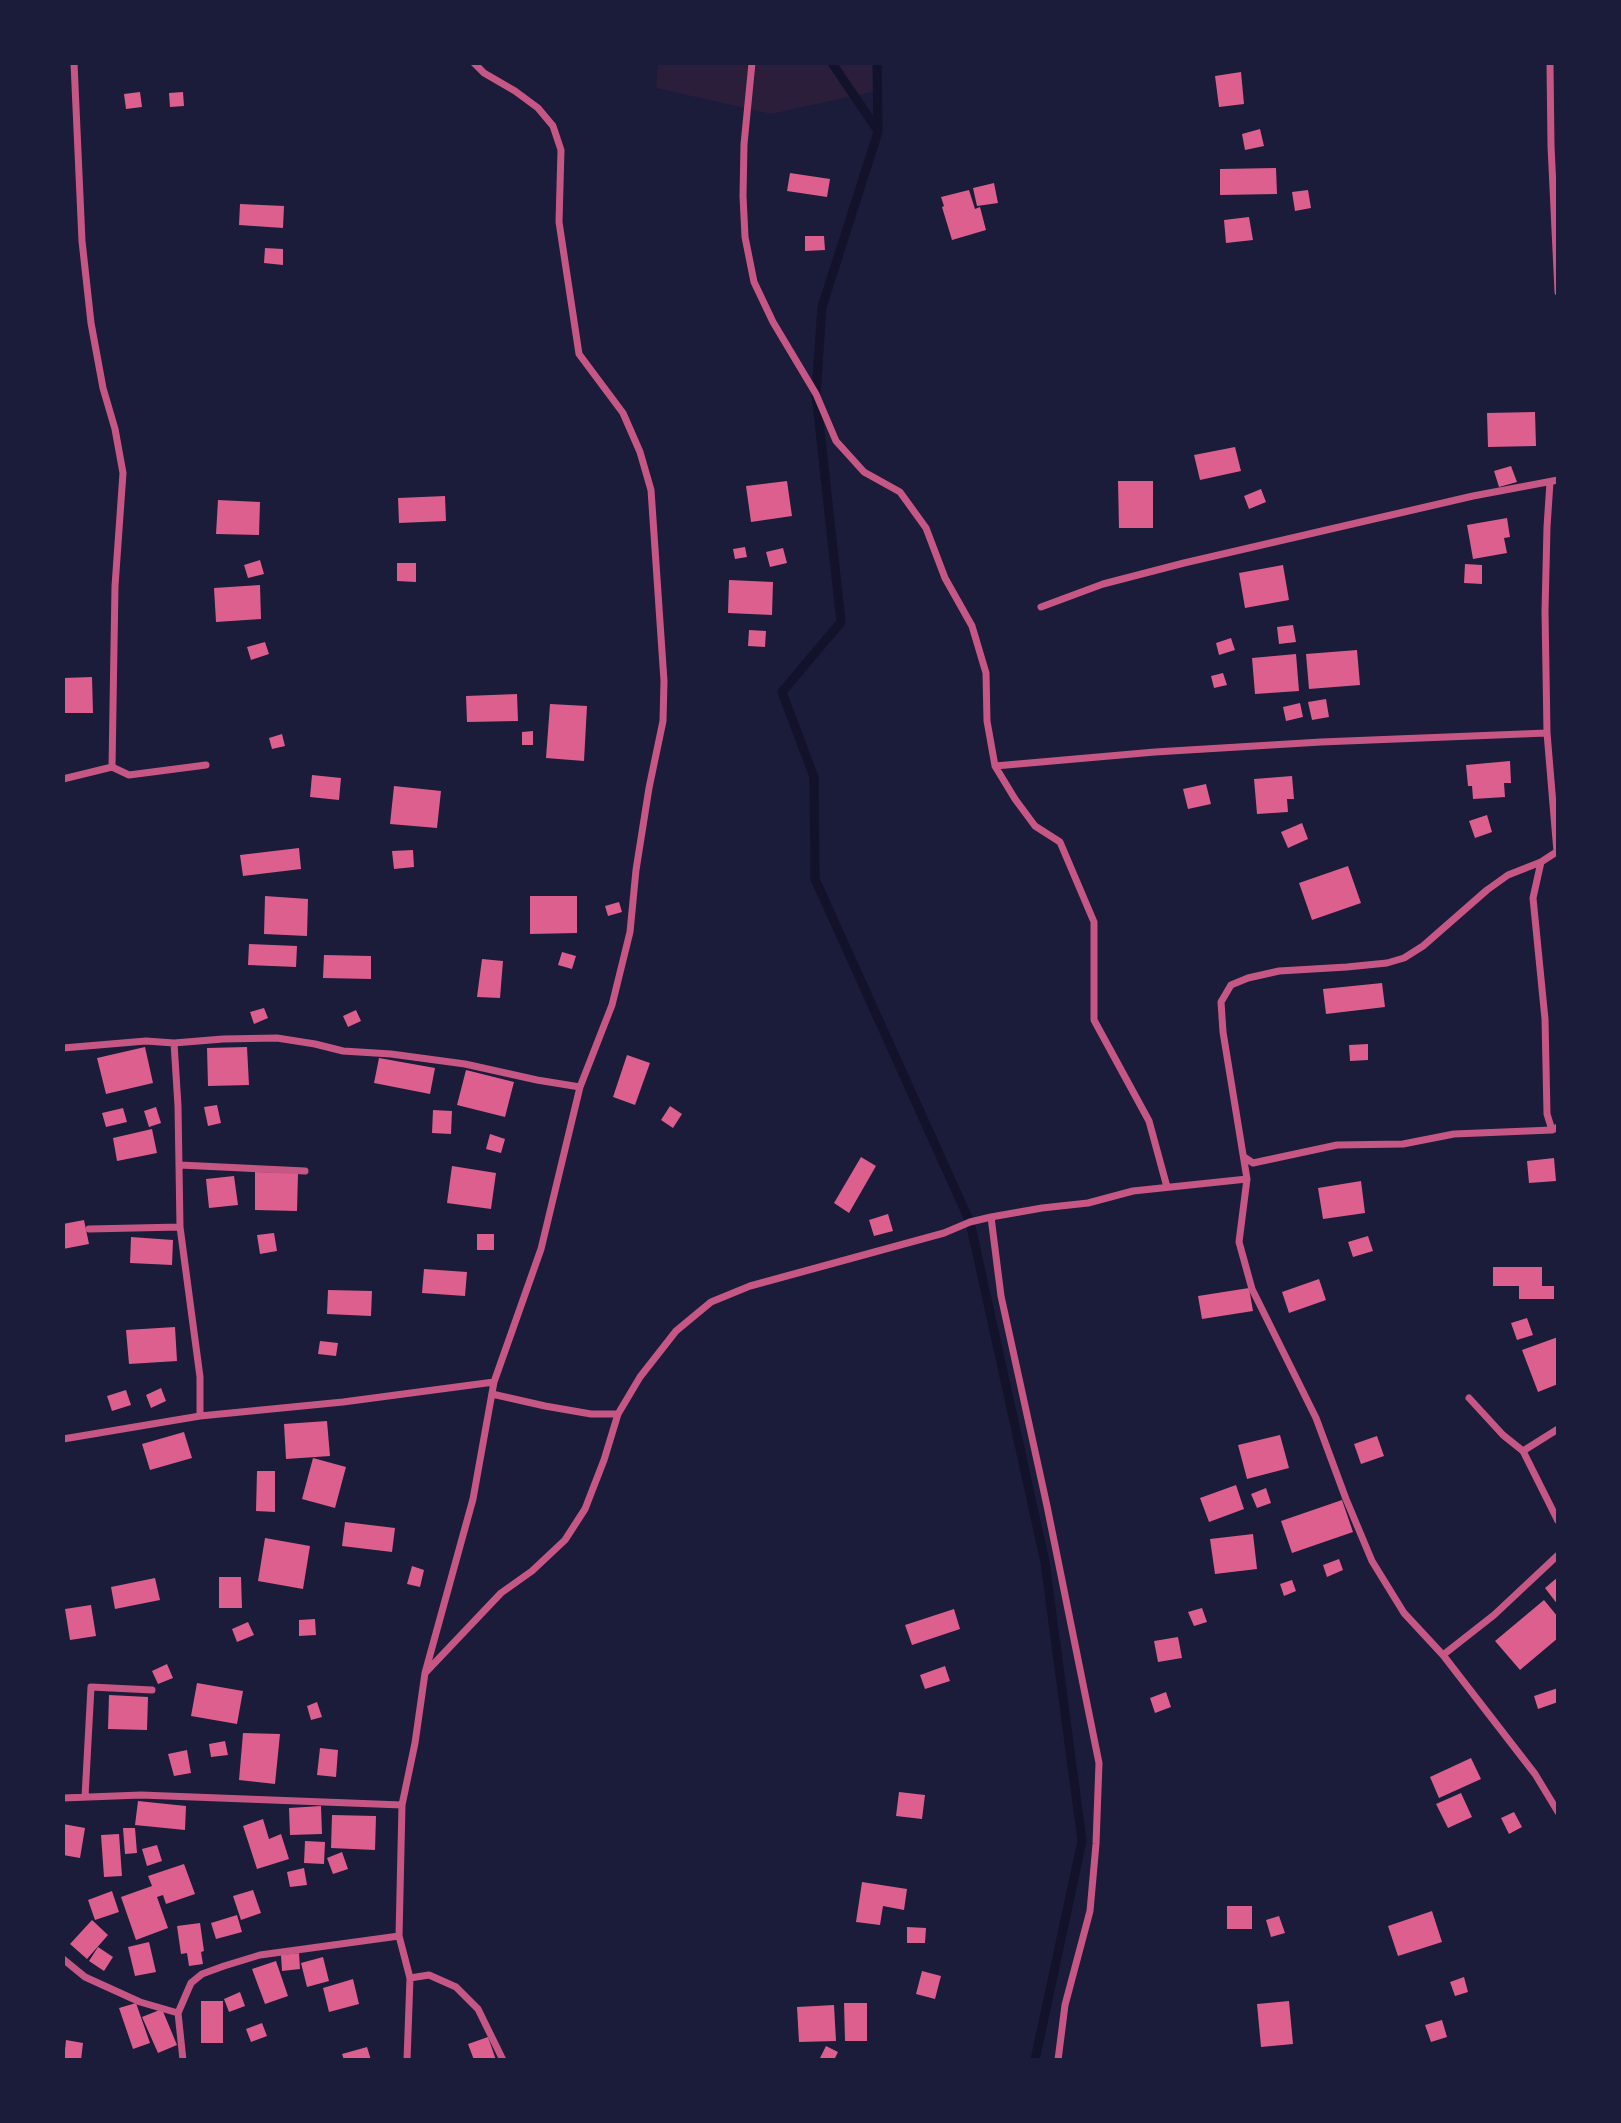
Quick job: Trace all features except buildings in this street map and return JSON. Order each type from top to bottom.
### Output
[{"type":"street","points":[[74,63],[81,228],[91,323],[103,388],[116,429],[123,473],[115,575],[112,767]]},
{"type":"street","points":[[407,2060],[410,1978],[400,1936],[402,1805],[415,1743],[425,1673],[473,1499],[494,1381],[541,1249],[580,1087],[612,1004],[630,932],[638,856],[663,721],[664,681],[651,490],[640,452],[623,413],[579,354],[559,222],[561,150],[553,126],[538,108],[515,90],[484,73],[474,63]]},
{"type":"street","points":[[752,63],[744,144],[743,196],[745,237],[754,282],[773,322],[816,394],[836,441],[864,472],[900,492],[926,528],[945,578],[972,626],[986,673],[987,721],[995,766],[1035,826],[1060,842],[1094,922],[1094,1020],[1149,1121],[1167,1187]]},
{"type":"street","points":[[1550,63],[1558,292]]},
{"type":"street","points":[[1041,607],[1104,584],[1184,563],[1473,496],[1554,481],[1547,527],[1545,611],[1547,733],[1557,851],[1541,862],[1508,875],[1423,946],[1404,958],[1387,963],[1279,971],[1248,978],[1231,985],[1221,1002],[1223,1032],[1247,1179],[1239,1242],[1251,1290],[1317,1418],[1372,1561],[1404,1613],[1443,1655],[1535,1774],[1558,1812]]},
{"type":"street","points":[[995,766],[1155,752],[1547,733]]},
{"type":"street","points":[[63,779],[112,767],[129,775],[206,765]]},
{"type":"street","points":[[1244,1157],[1253,1163],[1338,1145],[1402,1144],[1454,1135],[1555,1128],[1548,1114],[1545,1019],[1533,898],[1541,862]]},
{"type":"street","points":[[63,1048],[146,1041],[174,1043],[277,1038],[343,1051],[391,1054],[465,1064],[580,1087]]},
{"type":"street","points":[[174,1043],[180,1227],[200,1377],[200,1416]]},
{"type":"street","points":[[180,1165],[305,1171]]},
{"type":"street","points":[[425,1673],[501,1592],[532,1571],[565,1540],[585,1509],[618,1414],[640,1377],[676,1331],[711,1302],[750,1286],[944,1233],[991,1217],[1088,1203],[1133,1191],[1247,1179]]},
{"type":"street","points":[[991,1217],[1001,1296],[1099,1763],[1090,1911],[1065,2005],[1058,2060]]},
{"type":"street","points":[[89,1229],[180,1227]]},
{"type":"street","points":[[63,1439],[200,1416],[343,1402],[494,1381]]},
{"type":"street","points":[[492,1394],[579,1412],[618,1414]]},
{"type":"street","points":[[1469,1398],[1503,1435],[1523,1451],[1558,1521]]},
{"type":"street","points":[[1523,1451],[1558,1429]]},
{"type":"street","points":[[1443,1655],[1494,1615],[1558,1555]]},
{"type":"street","points":[[85,1797],[91,1687],[152,1690]]},
{"type":"street","points":[[63,1798],[141,1795],[402,1805]]},
{"type":"street","points":[[183,2060],[178,2013],[191,1983],[202,1975],[260,1955],[400,1936]]},
{"type":"street","points":[[63,1959],[85,1977],[140,2002],[178,2013]]},
{"type":"street","points":[[410,1978],[429,1975],[456,1987],[478,2009],[503,2060]]},
{"type":"shaded area","points":[[658,63],[876,63],[876,91],[771,114],[656,88]]},
{"type":"waterway","points":[[832,63],[878,131]]},
{"type":"waterway","points":[[877,63],[878,132],[822,307],[816,394],[841,622],[782,692],[814,777],[815,879],[970,1222],[1045,1562],[1082,1841],[1035,2060]]}]
